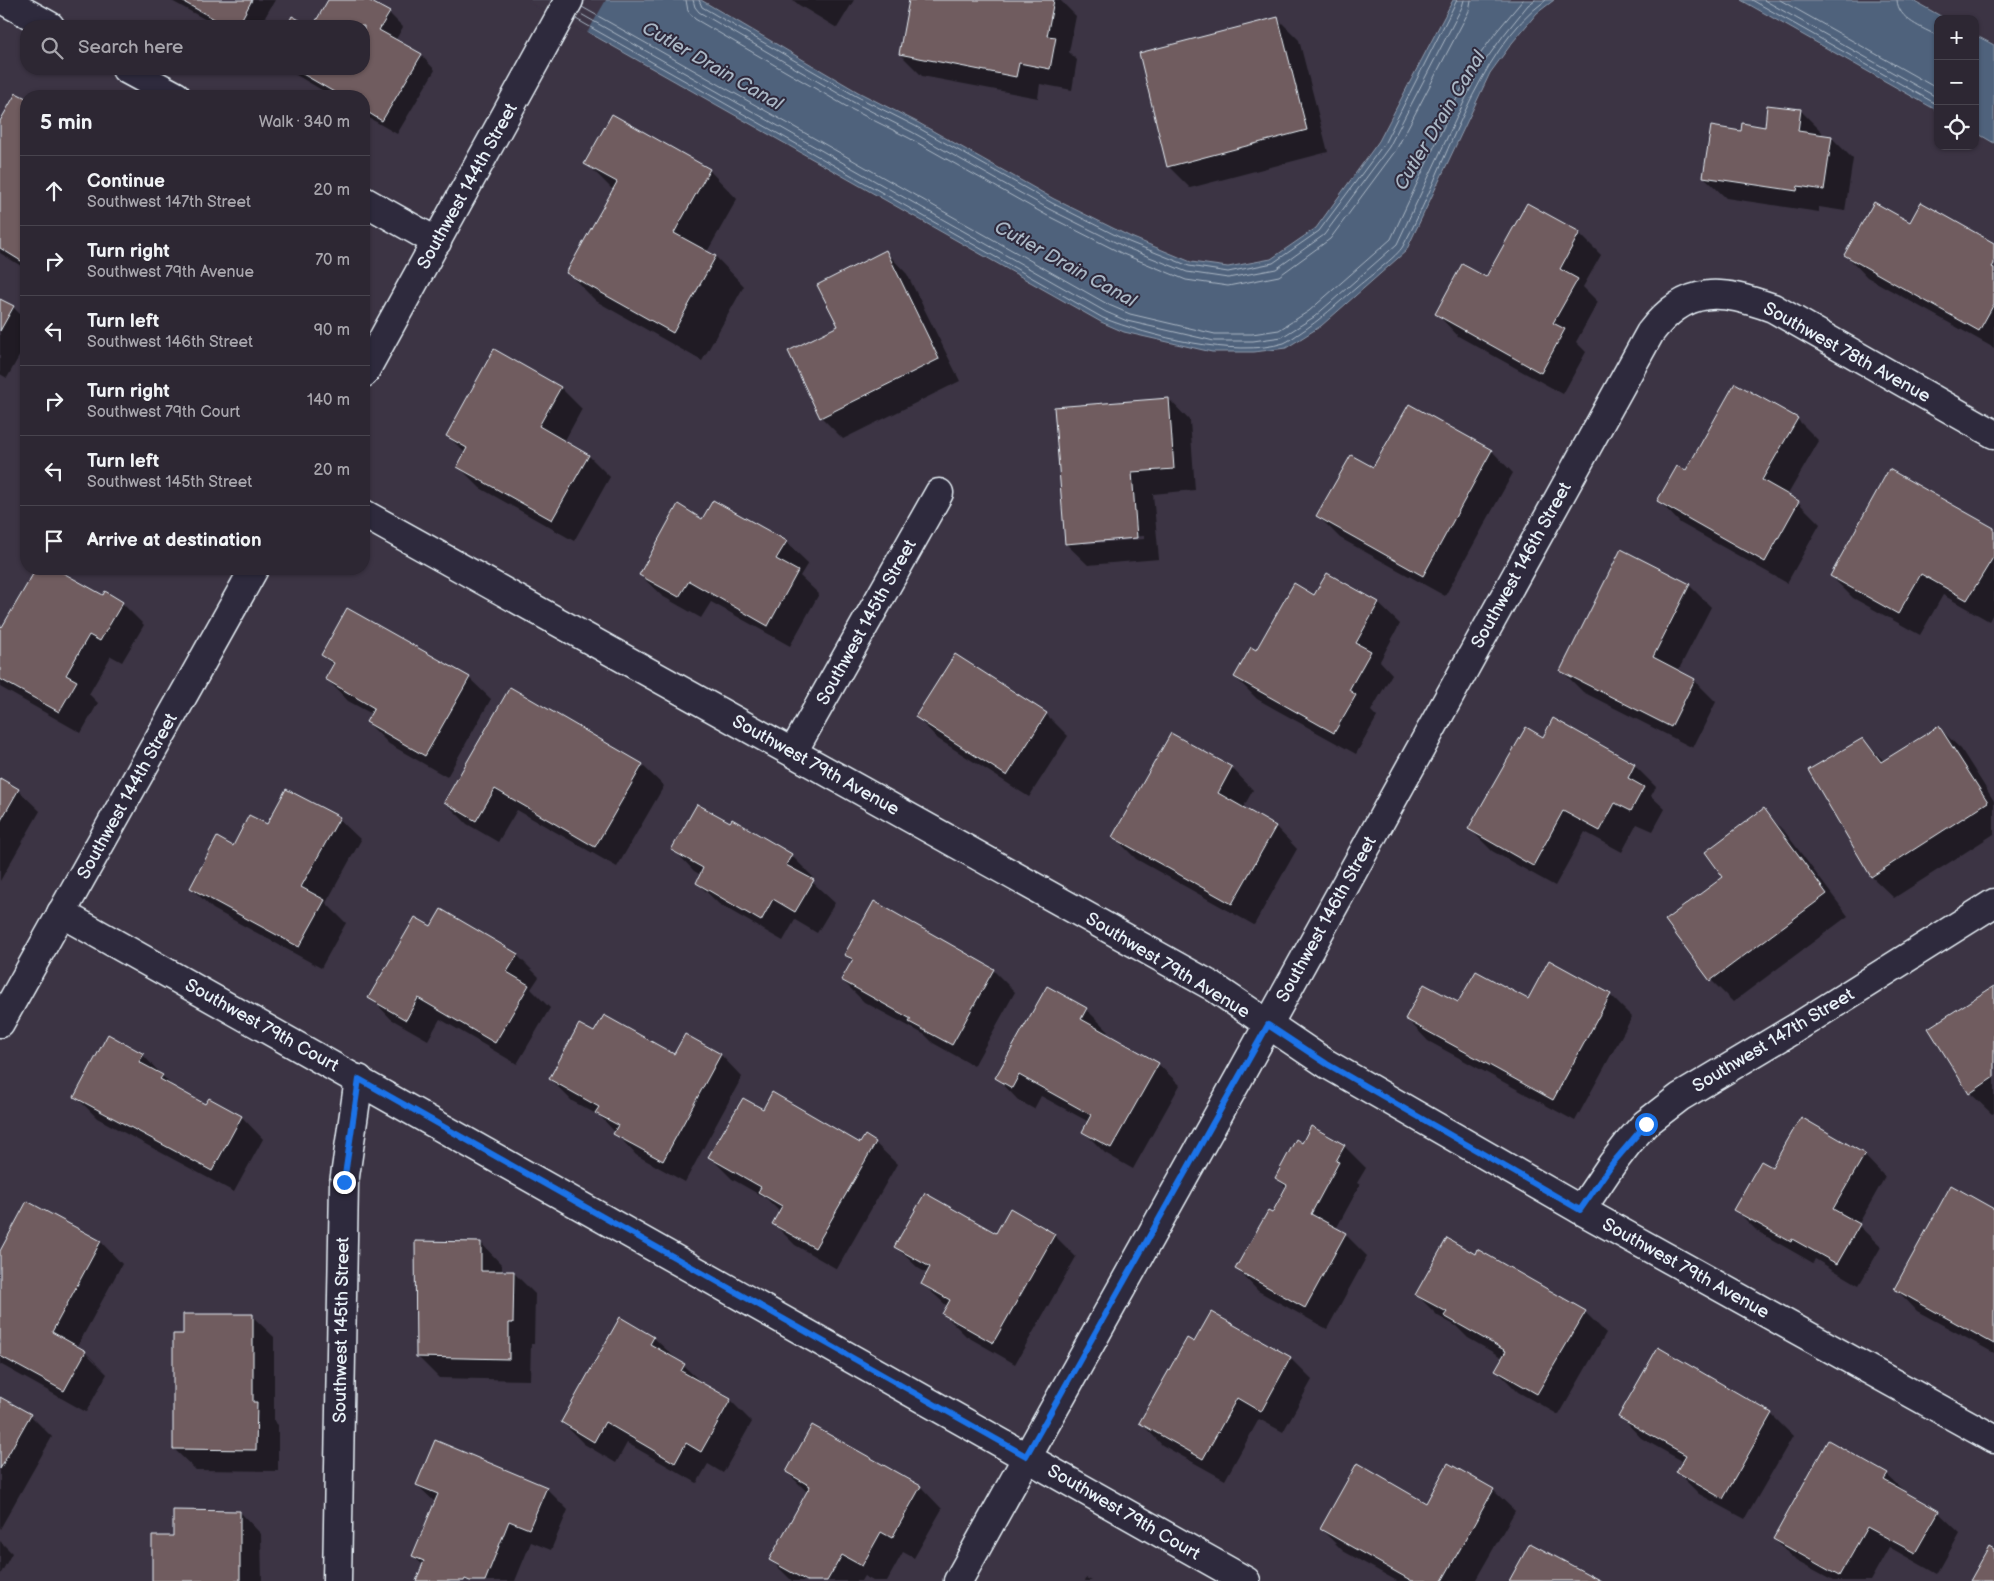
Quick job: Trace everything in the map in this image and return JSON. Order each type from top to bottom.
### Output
[{"type":"street","points":[[2,0],[39,20]]},
{"type":"street","name":"Southwest 144th Street","points":[[370,361],[569,0]]},
{"type":"street","points":[[137,75],[165,90]]},
{"type":"street","points":[[370,204],[437,242]]},
{"type":"street","name":"Southwest 78th Avenue","points":[[1693,298],[1725,294],[1738,296],[1773,308],[1994,434]]},
{"type":"street","name":"Southwest 146th Street","points":[[958,1581],[1650,333],[1671,310],[1693,298]]},
{"type":"street","name":"Southwest 145th Street","points":[[793,752],[939,493]]},
{"type":"street","name":"Southwest 79th Avenue","points":[[370,517],[1212,986],[1327,1064],[1580,1210],[1994,1439]]},
{"type":"street","name":"Southwest 144th Street","points":[[0,1023],[251,575]]},
{"type":"street","name":"Southwest 147th Street","points":[[1580,1210],[1629,1142],[1646,1124],[1680,1097],[1794,1029],[1994,903]]},
{"type":"street","name":"Southwest 79th Court","points":[[61,913],[359,1079],[1246,1581]]},
{"type":"street","name":"Southwest 145th Street","points":[[337,1581],[344,1182],[359,1079]]},
{"type":"water","name":"Cutler Drain Canal","points":[[531,0],[701,0],[858,92],[917,122],[1054,199],[1131,237],[1191,262],[1228,267],[1271,259],[1316,228],[1379,141],[1453,0],[1554,0],[1537,13],[1490,73],[1406,251],[1321,326],[1286,348],[1254,352],[1212,352],[1124,332],[1101,322]]},
{"type":"water","points":[[1741,0],[1912,0],[1939,15],[1934,15],[1934,109]]},
{"type":"water","points":[[1979,37],[1994,45],[1994,143],[1979,134]]},
{"type":"pier","points":[[530,0],[606,0],[587,33],[529,2]]},
{"type":"building","points":[[180,0],[252,0],[241,20],[216,20]]},
{"type":"building","points":[[328,0],[368,0],[390,12],[379,30],[422,54],[382,121],[370,114],[370,90],[331,90],[304,75],[370,75],[370,20],[316,20]]},
{"type":"building","points":[[909,0],[1054,0],[1047,36],[1056,37],[1050,69],[1019,63],[1016,77],[899,54]]},
{"type":"building","points":[[292,16],[300,20],[290,20]]},
{"type":"building","points":[[1278,17],[1307,130],[1167,167],[1139,53]]},
{"type":"building","points":[[16,93],[20,95],[20,260],[0,248],[0,121]]},
{"type":"building","points":[[1767,105],[1801,109],[1798,131],[1832,136],[1824,190],[1798,186],[1797,191],[1703,177],[1711,126],[1741,131],[1742,123],[1765,127]]},
{"type":"building","points":[[612,114],[710,169],[674,233],[716,256],[673,333],[566,273],[617,182],[584,164]]},
{"type":"building","points":[[1874,202],[1910,222],[1921,202],[1994,243],[1994,264],[1992,267],[1994,268],[1994,304],[1979,331],[1844,255]]},
{"type":"building","points":[[1527,203],[1580,232],[1560,269],[1578,279],[1553,323],[1565,329],[1541,373],[1435,314],[1462,264],[1486,277]]},
{"type":"building","points":[[886,250],[939,359],[820,418],[788,351],[838,326],[817,285]]},
{"type":"building","points":[[0,299],[14,306],[0,331]]},
{"type":"building","points":[[494,349],[561,387],[539,426],[589,455],[552,520],[457,467],[467,448],[446,436]]},
{"type":"building","points":[[1735,383],[1798,418],[1762,480],[1799,501],[1765,562],[1657,501],[1677,466],[1686,470]]},
{"type":"building","points":[[1169,398],[1174,469],[1132,472],[1137,538],[1065,544],[1054,407]]},
{"type":"building","points":[[1409,404],[1492,450],[1423,576],[1316,516],[1351,455],[1373,467]]},
{"type":"building","points":[[1889,469],[1994,528],[1994,556],[1967,600],[1921,574],[1898,614],[1830,576]]},
{"type":"building","points":[[713,500],[787,541],[776,559],[798,571],[768,626],[689,581],[679,597],[639,575],[678,504],[702,519]]},
{"type":"building","points":[[1621,549],[1690,584],[1653,657],[1695,679],[1671,727],[1560,671]]},
{"type":"building","points":[[1327,573],[1379,602],[1356,643],[1371,651],[1349,690],[1356,695],[1334,733],[1234,677],[1251,647],[1256,650],[1294,583],[1314,595]]},
{"type":"building","points":[[32,575],[67,575],[103,595],[105,591],[123,602],[100,641],[89,635],[66,675],[77,681],[59,712],[0,679],[0,625],[2,627]]},
{"type":"building","points":[[347,608],[470,677],[425,756],[366,722],[374,708],[325,679],[334,663],[321,655]]},
{"type":"building","points":[[955,654],[1047,713],[1007,776],[915,717]]},
{"type":"building","points":[[510,687],[643,764],[595,847],[495,789],[476,821],[444,802]]},
{"type":"building","points":[[1553,718],[1635,764],[1628,778],[1644,787],[1631,811],[1615,803],[1600,831],[1563,811],[1533,866],[1468,829],[1526,727],[1543,737]]},
{"type":"building","points":[[1939,726],[1988,802],[1871,877],[1808,770],[1863,738],[1881,762]]},
{"type":"building","points":[[1171,733],[1232,767],[1218,793],[1276,826],[1232,904],[1112,837]]},
{"type":"building","points":[[0,778],[19,789],[0,822]]},
{"type":"building","points":[[286,789],[340,817],[301,887],[325,900],[299,947],[190,888],[217,837],[233,846],[249,815],[267,824]]},
{"type":"building","points":[[697,804],[730,822],[732,819],[792,854],[786,865],[814,880],[795,912],[773,899],[761,921],[696,883],[703,868],[671,850]]},
{"type":"building","points":[[1764,808],[1827,894],[1710,981],[1665,920],[1723,877],[1705,852]]},
{"type":"building","points":[[874,901],[994,969],[952,1045],[909,1022],[911,1019],[841,980],[853,959],[844,955]]},
{"type":"building","points":[[441,909],[518,954],[507,972],[529,985],[495,1043],[418,998],[406,1020],[368,998],[415,917],[431,926]]},
{"type":"building","points":[[1549,960],[1611,994],[1553,1100],[1405,1019],[1424,984],[1458,1002],[1476,971],[1528,999]]},
{"type":"building","points":[[1047,986],[1087,1008],[1081,1019],[1159,1063],[1111,1148],[1082,1132],[1091,1115],[1019,1075],[1012,1088],[995,1078]]},
{"type":"building","points":[[1994,986],[1994,1077],[1969,1094],[1928,1028]]},
{"type":"building","points":[[604,1015],[674,1054],[685,1034],[721,1054],[663,1161],[613,1134],[618,1125],[595,1113],[599,1107],[549,1079],[579,1024],[594,1032]]},
{"type":"building","points":[[108,1034],[144,1054],[139,1062],[163,1075],[160,1079],[205,1104],[209,1098],[242,1116],[212,1171],[74,1097]]},
{"type":"building","points":[[772,1092],[860,1143],[865,1135],[876,1142],[815,1248],[772,1224],[782,1206],[758,1192],[761,1187],[708,1157],[743,1098],[763,1109]]},
{"type":"building","points":[[1801,1117],[1865,1154],[1833,1209],[1860,1224],[1837,1264],[1792,1239],[1791,1242],[1733,1210],[1761,1161],[1772,1167]]},
{"type":"building","points":[[1311,1126],[1345,1145],[1336,1161],[1339,1162],[1311,1214],[1346,1233],[1305,1308],[1235,1269],[1268,1211],[1272,1213],[1287,1185],[1275,1178],[1296,1139],[1302,1143]]},
{"type":"building","points":[[1951,1185],[1994,1209],[1994,1344],[1894,1289]]},
{"type":"building","points":[[925,1193],[996,1233],[1010,1208],[1055,1234],[993,1343],[942,1314],[950,1300],[921,1284],[930,1267],[894,1247]]},
{"type":"building","points":[[27,1201],[101,1241],[52,1332],[86,1351],[64,1391],[0,1356],[0,1251]]},
{"type":"building","points":[[1447,1238],[1475,1254],[1477,1249],[1586,1311],[1537,1394],[1495,1370],[1506,1351],[1444,1316],[1447,1312],[1415,1295]]},
{"type":"building","points":[[415,1241],[481,1242],[481,1271],[514,1271],[513,1323],[509,1323],[509,1359],[416,1357]]},
{"type":"building","points":[[1211,1312],[1291,1357],[1261,1412],[1237,1398],[1203,1459],[1139,1423],[1187,1338],[1194,1342]]},
{"type":"building","points":[[183,1314],[253,1314],[253,1402],[257,1402],[256,1450],[173,1449],[173,1334],[183,1334]]},
{"type":"building","points":[[620,1317],[654,1337],[650,1344],[685,1364],[681,1371],[731,1399],[701,1452],[686,1443],[675,1463],[605,1422],[594,1442],[561,1422]]},
{"type":"building","points":[[1658,1347],[1772,1413],[1723,1499],[1676,1472],[1686,1455],[1618,1417]]},
{"type":"building","points":[[0,1397],[31,1414],[0,1469]]},
{"type":"building","points":[[812,1425],[921,1486],[892,1538],[881,1532],[862,1566],[842,1555],[827,1581],[807,1581],[769,1560],[810,1486],[786,1472]]},
{"type":"building","points":[[435,1440],[547,1487],[529,1529],[509,1521],[485,1581],[465,1579],[464,1581],[416,1581],[424,1561],[412,1556],[438,1494],[416,1485]]},
{"type":"building","points":[[1828,1440],[1888,1474],[1884,1480],[1939,1511],[1915,1553],[1867,1527],[1839,1576],[1773,1539]]},
{"type":"building","points":[[1357,1463],[1426,1503],[1448,1463],[1494,1489],[1442,1581],[1412,1581],[1320,1529]]},
{"type":"building","points":[[173,1510],[240,1511],[240,1581],[152,1581],[152,1536],[173,1536]]},
{"type":"building","points":[[1530,1543],[1601,1581],[1509,1581]]},
{"type":"building","points":[[1989,1547],[1994,1550],[1994,1581],[1970,1581]]},
{"type":"route","points":[[344,1182],[359,1079],[1026,1456],[1268,1025],[1327,1064],[1580,1210],[1612,1164],[1646,1124]]}]
